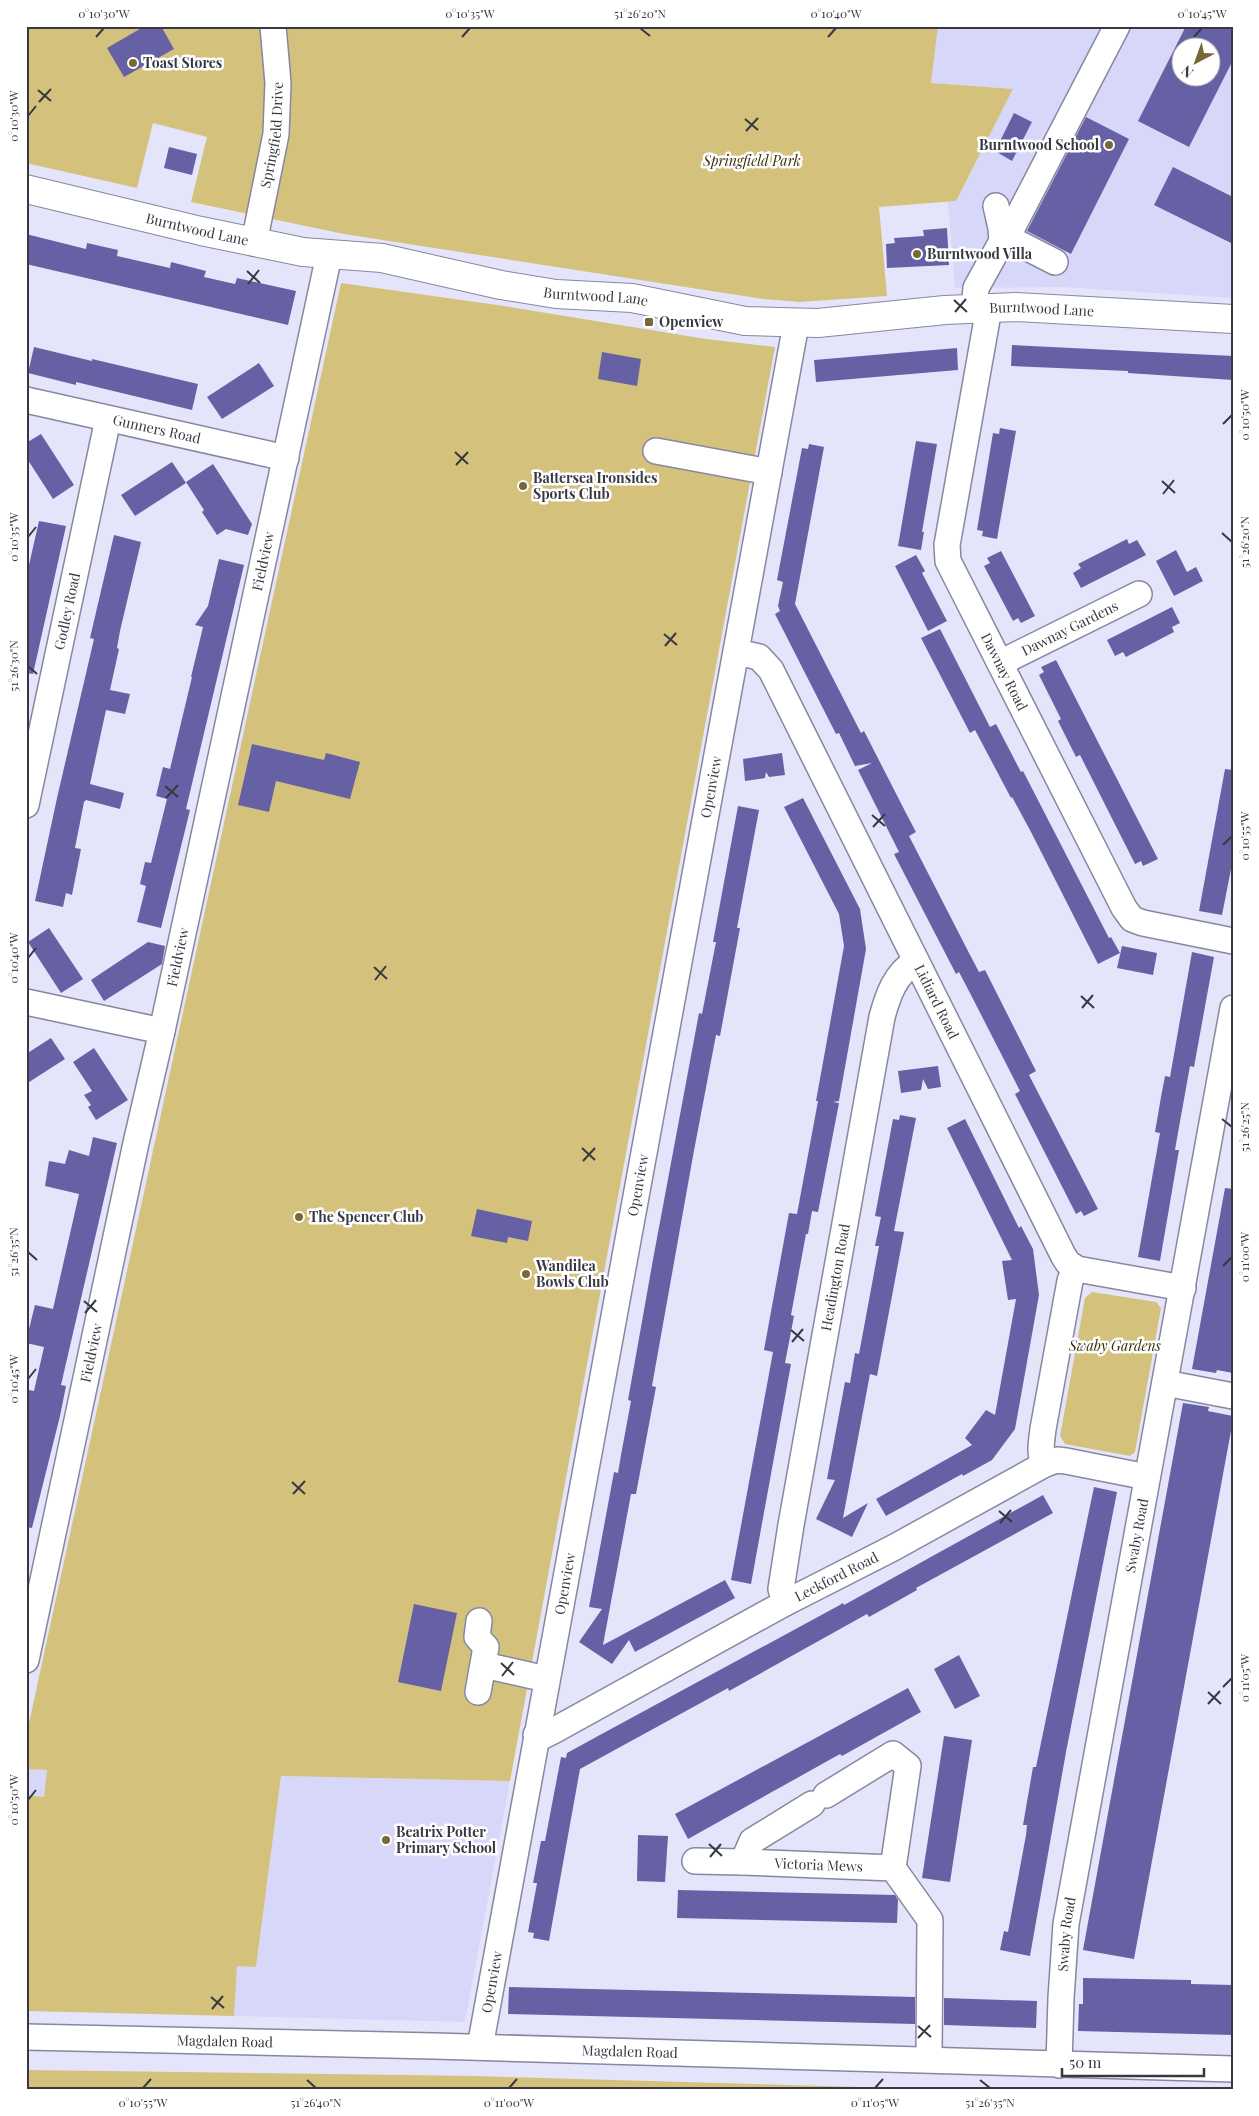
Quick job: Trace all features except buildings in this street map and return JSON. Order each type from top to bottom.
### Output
[{"type":"main road","name":"Burntwood Lane","points":[[26,189],[133,216],[254,243],[329,255],[382,258],[463,276],[477,264],[554,276],[576,296],[616,297],[704,311],[746,321],[796,324],[981,308],[1016,307],[1233,319]]},
{"type":"main road","points":[[616,297],[636,315],[706,324],[704,311]]},
{"type":"street","name":"Springfield Drive","points":[[254,243],[276,134],[278,83],[273,26]]},
{"type":"street","name":"Dawnay Road","points":[[1117,26],[1006,238],[976,288],[981,308],[946,553],[948,561],[1124,908],[1132,920],[1233,940]]},
{"type":"street","points":[[996,206],[1006,238],[1055,262]]},
{"type":"street","name":"Fieldview","points":[[26,1660],[329,255]]},
{"type":"street","name":"Openview","points":[[480,2047],[796,324]]},
{"type":"street","name":"Gunners Road","points":[[26,400],[286,458]]},
{"type":"street","name":"Godley Road","points":[[26,805],[108,419]]},
{"type":"street","points":[[656,451],[769,472]]},
{"type":"street","name":"Dawnay Gardens","points":[[1000,662],[1139,594]]},
{"type":"street","name":"Lidiard Road","points":[[737,652],[759,657],[771,670],[1062,1255],[1068,1263],[1077,1269]]},
{"type":"street","name":"Headington Road","points":[[785,1603],[781,1589],[791,1525],[882,1017],[890,990],[906,968],[916,962]]},
{"type":"street","points":[[26,1002],[162,1031]]},
{"type":"street","name":"Swaby Road","points":[[1059,2065],[1066,1924],[1233,1008]]},
{"type":"street","points":[[1044,1464],[1041,1452],[1043,1429],[1072,1273],[1077,1269],[1183,1288]]},
{"type":"street","points":[[1166,1383],[1233,1396]]},
{"type":"street","name":"Leckford Road","points":[[536,1735],[545,1735],[785,1603],[893,1548],[1044,1464],[1057,1460],[1066,1461],[1147,1477]]},
{"type":"street","points":[[478,1692],[486,1646],[477,1637],[479,1621]]},
{"type":"street","points":[[484,1665],[546,1679]]},
{"type":"street","points":[[743,1862],[752,1841],[893,1754],[908,1766],[893,1868],[930,1920],[929,2059]]},
{"type":"street","name":"Victoria Mews","points":[[695,1861],[893,1868]]},
{"type":"street","name":"Magdalen Road","points":[[26,2037],[480,2047],[1233,2069]]},
{"type":"shaded area","name":"Burntwood School","points":[[938,26],[1233,26],[1233,298],[1062,287],[955,288],[948,202],[956,201],[1013,89],[931,83]]},
{"type":"shaded area","points":[[26,1769],[47,1770],[44,1797],[26,1795]]},
{"type":"shaded area","name":"Beatrix Potter Primary School","points":[[281,1776],[510,1781],[465,2022],[234,2016],[237,1966],[256,1967]]},
{"type":"green space","name":"Springfield Park","points":[[26,26],[938,26],[931,83],[1013,89],[956,201],[879,207],[887,296],[800,302],[763,299],[344,234],[191,202],[207,137],[153,123],[137,188],[26,163]]},
{"type":"green space","name":"The Spencer Club","points":[[341,283],[504,306],[706,339],[775,347],[510,1781],[281,1776],[256,1967],[237,1966],[234,2016],[26,2011],[26,1795],[44,1797],[47,1770],[26,1769],[26,1737]]},
{"type":"green space","name":"Swaby Gardens","points":[[1092,1292],[1156,1302],[1161,1308],[1135,1452],[1130,1456],[1065,1444],[1060,1436],[1085,1298]]},
{"type":"green space","points":[[26,2070],[476,2076],[966,2090],[26,2090]]},
{"type":"place","name":"Toast Stores","points":[[133,63]]},
{"type":"place","name":"Burntwood School","points":[[1109,145]]},
{"type":"place","name":"Burntwood Villa","points":[[917,254]]},
{"type":"place","name":"Openview","points":[[649,322]]},
{"type":"place","name":"Battersea Ironsides Sports Club","points":[[523,486]]},
{"type":"place","name":"The Spencer Club","points":[[299,1217]]},
{"type":"place","name":"Wandilea Bowls Club","points":[[526,1274]]},
{"type":"place","name":"Beatrix Potter Primary School","points":[[386,1840]]}]
